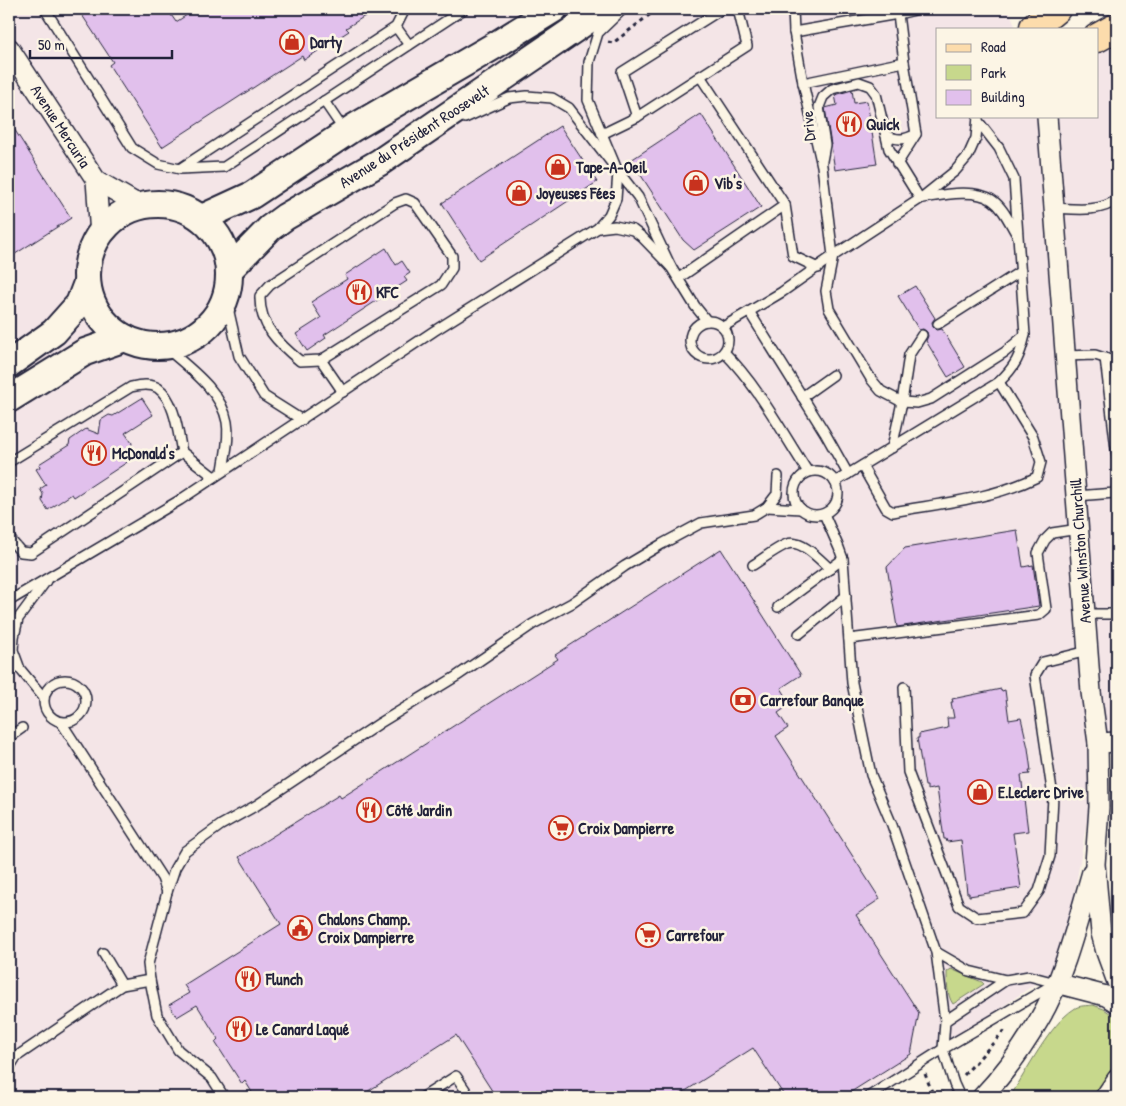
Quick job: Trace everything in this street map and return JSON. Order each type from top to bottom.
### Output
[{"type":"main road","name":"Avenue du Président Roosevelt","points":[[202,218],[252,195],[345,133],[554,9]]},
{"type":"main road","name":"Avenue du Président Roosevelt","points":[[230,269],[264,234],[285,217],[380,162],[604,9]]},
{"type":"main road","points":[[1031,23],[1056,9]]},
{"type":"main road","points":[[1098,37],[1117,27]]},
{"type":"main road","points":[[161,203],[183,207],[202,218],[214,229],[222,241],[230,269],[226,299],[216,317],[202,332],[184,342],[164,346],[144,345],[125,338],[109,326],[96,310],[90,297],[87,284],[88,264],[93,244],[104,228],[119,214],[139,205],[161,203]]},
{"type":"main road","points":[[9,364],[54,332],[79,304],[87,284]]},
{"type":"main road","points":[[9,399],[86,352],[125,338]]},
{"type":"street","name":"Avenue Mercuria","points":[[9,48],[96,180],[139,205]]},
{"type":"street","name":"Avenue Winston Churchill","points":[[1047,118],[1091,692],[1098,743],[1099,807],[1095,864],[1101,933],[1117,982]]},
{"type":"street","name":"Avenue Mercuria","points":[[96,180],[100,235]]},
{"type":"street","points":[[1098,743],[1117,742]]},
{"type":"street","points":[[982,1097],[1002,1076],[1040,1019],[1071,943],[1095,864]]},
{"type":"street","points":[[1056,983],[1106,996],[1117,1003]]},
{"type":"street","points":[[1105,1097],[1117,1080]]},
{"type":"lane","points":[[45,9],[132,148],[158,164],[180,168],[224,167],[464,9]]},
{"type":"lane","points":[[180,168],[396,27],[405,9]]},
{"type":"lane","points":[[9,601],[180,500],[434,332],[598,228],[609,215],[616,199],[618,172],[588,100],[589,62],[598,33],[623,9]]},
{"type":"lane","points":[[637,117],[622,72],[722,9]]},
{"type":"lane","points":[[602,134],[637,117],[747,46],[738,9]]},
{"type":"lane","points":[[792,9],[794,32],[822,166],[833,256],[826,291],[829,309],[871,379],[882,391],[902,402],[917,403],[931,399],[1005,352],[1025,335]]},
{"type":"lane","points":[[794,32],[919,9]]},
{"type":"lane","points":[[897,164],[916,134],[898,14]]},
{"type":"lane","points":[[396,27],[409,45]]},
{"type":"lane","points":[[804,83],[904,62]]},
{"type":"lane","points":[[700,76],[786,205],[792,256],[818,268]]},
{"type":"lane","name":"Drive","points":[[822,166],[825,145],[819,107],[824,97],[832,89],[859,82],[870,86],[876,94],[886,135]]},
{"type":"lane","points":[[380,162],[508,98],[527,96],[552,98],[569,108],[638,197],[671,267]]},
{"type":"lane","points":[[324,101],[345,133]]},
{"type":"lane","points":[[724,327],[818,268],[833,256],[920,199],[955,171],[968,156],[976,138],[978,119]]},
{"type":"lane","points":[[836,482],[1000,382],[1012,369],[1021,353],[1025,335],[1014,179],[999,148],[978,119]]},
{"type":"lane","points":[[886,135],[896,140],[906,139],[916,134]]},
{"type":"lane","points":[[886,135],[889,149],[920,199]]},
{"type":"lane","points":[[920,199],[950,194],[974,194],[992,200],[1003,211],[1018,237]]},
{"type":"lane","points":[[406,199],[415,203],[452,256],[452,268],[441,285],[321,360],[300,361],[279,344],[264,322],[259,306],[260,296],[270,285],[395,203],[406,199]]},
{"type":"lane","points":[[1054,208],[1087,209],[1113,203],[1117,199]]},
{"type":"lane","points":[[679,278],[786,205]]},
{"type":"lane","points":[[598,228],[615,226],[633,230],[642,237],[671,267],[695,306],[707,321]]},
{"type":"lane","points":[[938,324],[1021,271]]},
{"type":"lane","points":[[226,299],[239,356],[264,396],[302,420]]},
{"type":"lane","points":[[750,312],[825,433],[848,474]]},
{"type":"lane","points":[[707,321],[713,321],[724,327],[728,339],[724,352],[715,358],[704,358],[694,352],[691,347],[690,336],[696,326],[707,321]]},
{"type":"lane","points":[[892,448],[902,402],[909,355],[922,335]]},
{"type":"lane","points":[[164,346],[201,379],[214,394],[220,405],[227,420],[228,436],[223,472]]},
{"type":"lane","points":[[724,352],[738,366],[808,472]]},
{"type":"lane","points":[[1065,356],[1095,355],[1117,362]]},
{"type":"lane","points":[[1106,358],[1117,457]]},
{"type":"lane","points":[[321,360],[343,392]]},
{"type":"lane","points":[[802,398],[833,375]]},
{"type":"lane","points":[[862,466],[886,508],[893,512],[975,498],[1017,486],[1037,477],[1041,462],[1033,437],[1000,382]]},
{"type":"lane","points":[[9,462],[131,387],[145,385],[157,388],[172,407],[182,452],[214,477]]},
{"type":"lane","points":[[9,538],[21,552],[31,553],[182,452]]},
{"type":"lane","points":[[767,508],[801,509],[812,514],[824,514],[834,506],[837,500],[836,482],[826,473],[820,471],[808,472],[802,476],[795,489],[794,496],[801,509]]},
{"type":"lane","points":[[224,1097],[212,1078],[178,1050],[157,1015],[150,980],[148,964],[167,892],[174,868],[185,851],[221,825],[457,676],[533,624],[572,602],[625,566],[701,522],[754,515],[767,508],[777,494],[778,476]]},
{"type":"lane","points":[[1076,496],[1115,493],[1117,488]]},
{"type":"lane","points":[[824,514],[843,560],[852,683],[871,775],[892,825],[936,952],[946,1021],[943,1049],[960,1097]]},
{"type":"lane","points":[[849,639],[1039,615],[1046,609],[1038,553],[1044,540],[1052,533],[1079,529]]},
{"type":"lane","points":[[753,565],[788,544],[796,544],[818,558],[830,569]]},
{"type":"lane","points":[[778,607],[843,560]]},
{"type":"lane","points":[[44,698],[20,669],[13,650],[18,619],[48,578]]},
{"type":"lane","points":[[800,634],[846,596]]},
{"type":"lane","points":[[1085,614],[1117,614]]},
{"type":"lane","points":[[904,688],[908,772],[959,906],[977,918],[1023,912],[1040,891],[1050,856],[1053,796],[1035,675],[1043,662],[1088,651]]},
{"type":"lane","points":[[68,681],[82,689],[86,705],[77,718],[69,722],[61,722],[53,719],[47,713],[44,706],[44,698],[52,684],[68,681]]},
{"type":"lane","points":[[61,722],[162,878],[167,892]]},
{"type":"lane","points":[[9,737],[22,728]]},
{"type":"lane","points":[[936,952],[969,971],[1006,980],[1029,976],[1056,983]]},
{"type":"lane","points":[[103,953],[122,985]]},
{"type":"lane","points":[[9,1068],[12,1056],[122,985],[150,980]]},
{"type":"lane","points":[[946,1021],[1006,980]]},
{"type":"lane","points":[[868,1097],[943,1049],[1056,983]]},
{"type":"lane","points":[[422,1097],[456,1076],[470,1097]]},
{"type":"path","points":[[921,1063],[935,1097],[967,1072],[1011,1024],[1012,1008]]},
{"type":"shaded area","points":[[9,9],[1009,9],[1016,28],[936,28],[936,118],[1098,118],[1098,50],[1117,41],[1117,746],[1099,752],[1062,965],[874,1097],[9,1097]]},
{"type":"green space","points":[[951,969],[984,984],[953,1004],[947,984],[947,972]]},
{"type":"green space","points":[[1093,1005],[1104,1009],[1117,1018],[1117,1062],[1092,1097],[1010,1097],[1047,1037],[1065,1016],[1081,1006]]},
{"type":"building","points":[[78,9],[167,9],[176,22],[196,9],[376,9],[346,28],[349,31],[304,60],[302,56],[162,147],[109,65],[113,62]]},
{"type":"building","name":"Quick","points":[[852,90],[854,103],[867,101],[877,164],[835,170],[825,108],[837,105],[835,95]]},
{"type":"building","name":"Vib's","points":[[701,114],[761,207],[694,250],[683,240],[631,160]]},
{"type":"building","points":[[9,121],[71,218],[9,258]]},
{"type":"building","points":[[560,126],[597,182],[479,260],[442,203]]},
{"type":"building","name":"KFC","points":[[386,248],[396,265],[402,261],[410,273],[404,277],[407,281],[324,335],[326,338],[307,351],[296,334],[321,318],[311,302],[347,279],[345,275]]},
{"type":"building","points":[[915,286],[935,318],[932,322],[933,327],[936,330],[942,329],[965,367],[948,377],[926,341],[927,332],[923,329],[919,330],[898,296]]},
{"type":"building","name":"McDonald's","points":[[142,398],[153,415],[125,433],[132,443],[130,451],[135,457],[74,497],[72,494],[48,510],[42,501],[43,494],[40,489],[46,485],[36,469],[40,467],[39,464],[69,445],[70,440],[86,429],[99,434],[101,420],[109,415],[113,416]]},
{"type":"building","points":[[1017,530],[1023,567],[1033,565],[1039,606],[897,627],[887,567],[905,548]]},
{"type":"building","name":"Croix Dampierre","points":[[721,549],[801,675],[781,688],[791,704],[778,713],[788,728],[776,736],[880,899],[856,915],[919,1013],[911,1054],[843,1097],[785,1097],[753,1048],[676,1097],[496,1097],[456,1035],[359,1097],[255,1097],[245,1081],[242,1084],[215,1042],[218,1039],[197,1005],[177,1017],[169,1005],[189,993],[184,985],[281,924],[239,857],[339,795],[341,798],[558,659],[555,655]]},
{"type":"building","name":"E.Leclerc Drive","points":[[1001,689],[1002,691],[1005,690],[1009,720],[1021,718],[1031,771],[1029,771],[1030,774],[1021,775],[1028,831],[1013,833],[1021,888],[969,896],[969,893],[967,893],[961,840],[947,842],[944,839],[937,788],[927,790],[927,786],[925,786],[917,738],[919,738],[919,734],[948,728],[947,718],[954,718],[952,699]]},
{"type":"place","name":"Darty","points":[[292,42]]},
{"type":"place","name":"Quick","points":[[849,124]]},
{"type":"place","name":"Tape-A-Oeil","points":[[558,167]]},
{"type":"place","name":"Vib's","points":[[696,183]]},
{"type":"place","name":"Joyeuses Fées","points":[[519,193]]},
{"type":"place","name":"KFC","points":[[359,292]]},
{"type":"place","name":"McDonald's","points":[[94,453]]},
{"type":"place","name":"Carrefour Banque","points":[[743,700]]},
{"type":"place","name":"E.Leclerc Drive","points":[[980,792]]},
{"type":"place","name":"Côté Jardin","points":[[369,810]]},
{"type":"place","name":"Croix Dampierre","points":[[561,828]]},
{"type":"place","name":"Chalons Champ. Croix Dampierre","points":[[300,928]]},
{"type":"place","name":"Carrefour","points":[[648,935]]},
{"type":"place","name":"Flunch","points":[[248,979]]},
{"type":"place","name":"Le Canard Laqué","points":[[239,1029]]}]
